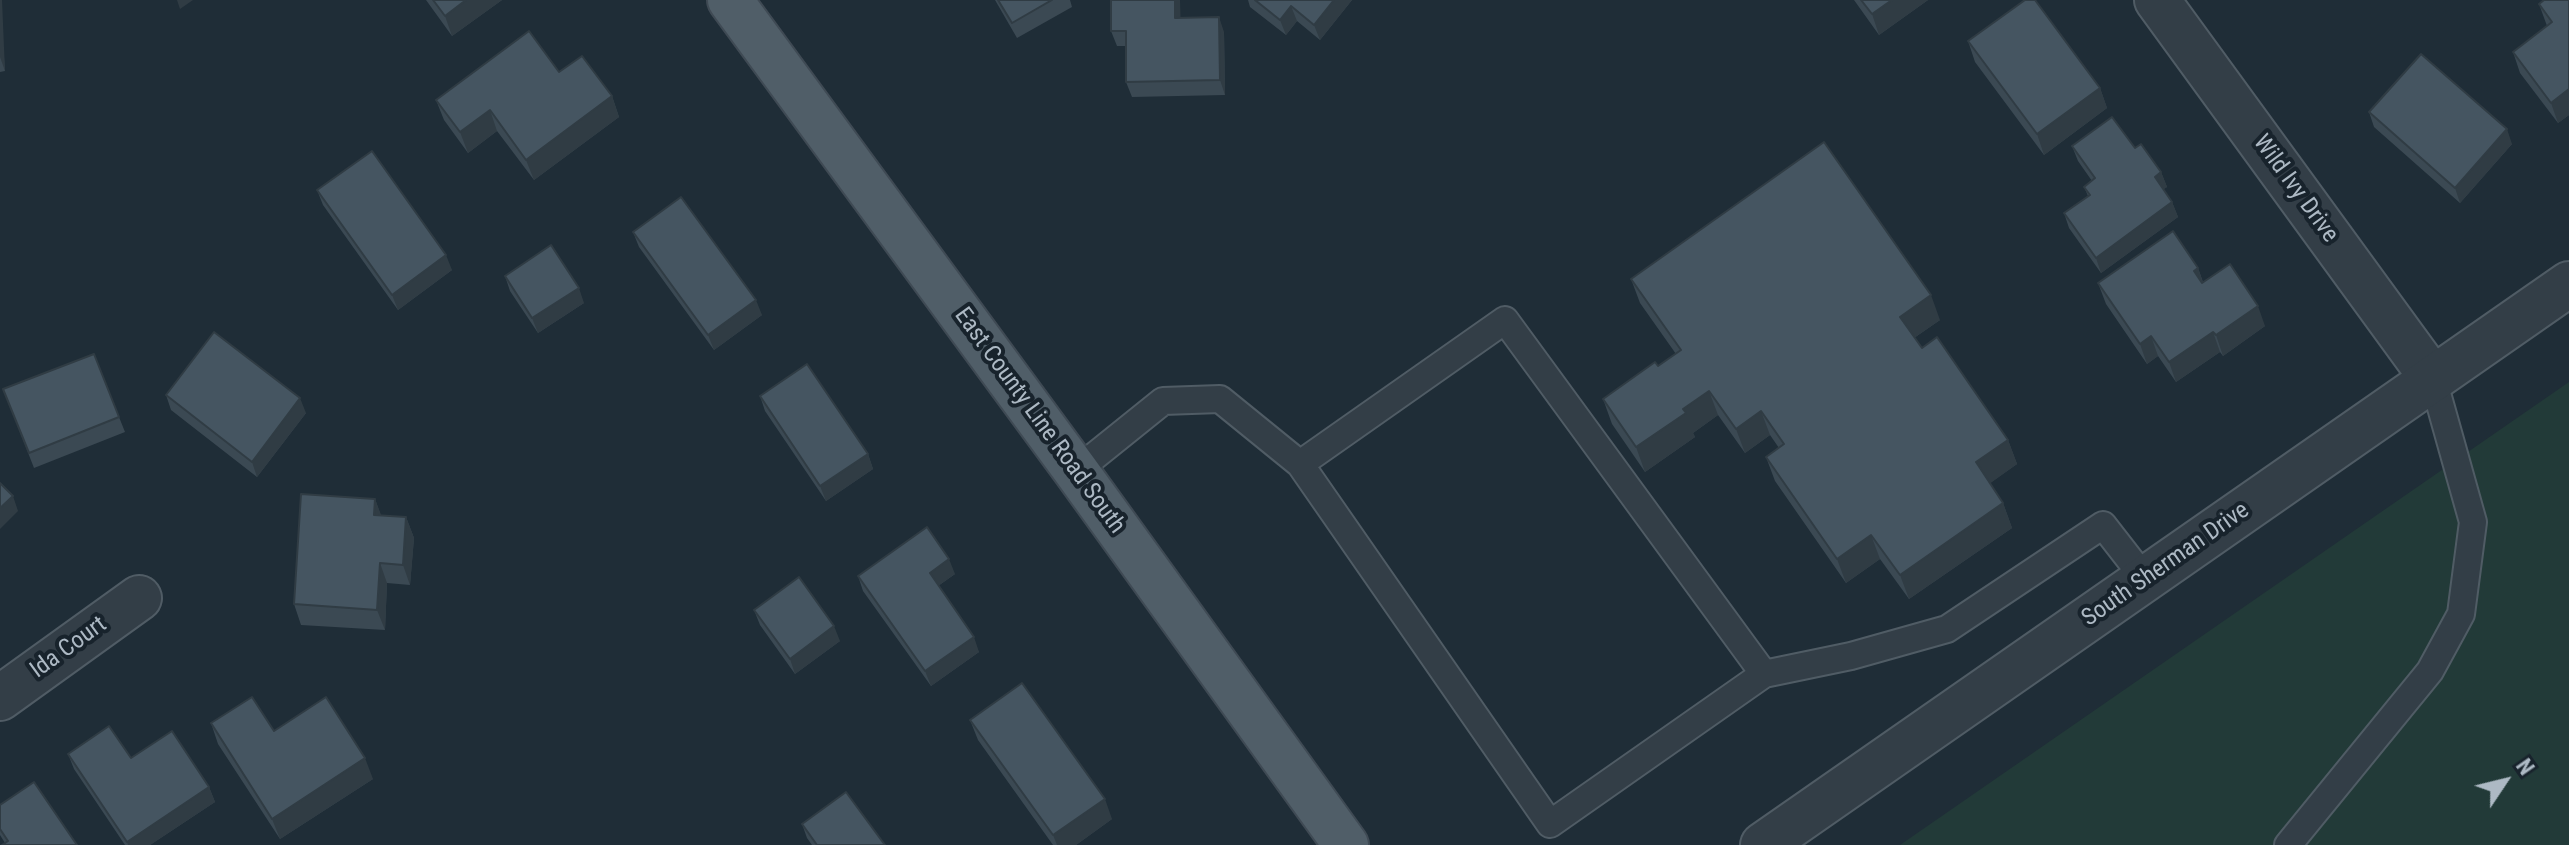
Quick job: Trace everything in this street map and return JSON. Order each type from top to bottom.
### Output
[{"type":"main road","name":"East County Line Road South","points":[[730,0],[1346,845]]},
{"type":"street","name":"Wild Ivy Drive","points":[[2157,0],[2433,379]]},
{"type":"street","name":"South Sherman Drive","points":[[1763,845],[2569,284]]},
{"type":"street","name":"Ida Court","points":[[0,698],[139,598]]},
{"type":"lane","points":[[1300,464],[1505,320],[1764,674]]},
{"type":"lane","points":[[2288,845],[2430,671],[2461,614],[2473,522],[2433,379]]},
{"type":"lane","points":[[1076,471],[1163,401],[1220,399],[1300,464],[1550,824],[1764,674],[1851,656],[1947,629],[2103,525],[2145,579]]},
{"type":"green space","points":[[2569,382],[2569,845],[1900,845]]},
{"type":"building","points":[[433,0],[466,0],[445,16]]},
{"type":"building","points":[[998,0],[1052,0],[1012,23]]},
{"type":"building","points":[[1111,0],[1175,0],[1175,18],[1219,17],[1220,80],[1126,82],[1126,31],[1111,31]]},
{"type":"building","points":[[1255,0],[1334,0],[1314,25],[1291,6],[1280,20]]},
{"type":"building","points":[[1861,0],[1892,0],[1872,14]]},
{"type":"building","points":[[2025,0],[2035,0],[2100,88],[2037,134],[1968,41]]},
{"type":"building","points":[[2544,0],[2569,0],[2569,89],[2551,103],[2513,52],[2552,22],[2539,4]]},
{"type":"building","points":[[529,31],[559,72],[582,56],[612,96],[526,160],[490,110],[460,132],[436,100]]},
{"type":"building","points":[[2421,54],[2507,129],[2455,188],[2369,112]]},
{"type":"building","points":[[2112,117],[2135,148],[2141,144],[2161,172],[2155,177],[2172,202],[2096,258],[2064,213],[2090,195],[2084,187],[2095,178],[2072,146]]},
{"type":"building","points":[[1824,142],[1931,295],[1900,317],[1922,348],[1937,337],[2008,440],[1976,462],[2003,503],[1900,575],[1871,535],[1837,559],[1766,457],[1784,444],[1761,411],[1736,429],[1709,391],[1683,409],[1686,413],[1636,447],[1603,399],[1655,362],[1658,366],[1681,350],[1631,279]]},
{"type":"building","points":[[372,151],[446,255],[392,295],[317,190]]},
{"type":"building","points":[[681,197],[756,300],[708,335],[633,232]]},
{"type":"building","points":[[2173,231],[2198,268],[2194,271],[2202,283],[2230,264],[2258,306],[2169,362],[2151,336],[2140,344],[2098,283]]},
{"type":"building","points":[[551,245],[579,288],[532,318],[505,276]]},
{"type":"building","points":[[214,332],[300,398],[252,462],[166,395]]},
{"type":"building","points":[[94,354],[119,417],[29,453],[3,389]]},
{"type":"building","points":[[807,364],[868,454],[820,486],[760,396]]},
{"type":"building","points":[[0,483],[13,496],[0,508]]},
{"type":"building","points":[[301,494],[375,499],[374,515],[406,517],[403,565],[380,563],[377,610],[294,604]]},
{"type":"building","points":[[927,527],[949,559],[930,573],[974,637],[925,671],[858,576]]},
{"type":"building","points":[[799,577],[834,626],[790,659],[754,610]]},
{"type":"building","points":[[1022,683],[1105,799],[1053,835],[970,720]]},
{"type":"building","points":[[252,697],[274,731],[326,697],[365,758],[272,819],[211,723]]},
{"type":"building","points":[[109,726],[131,758],[172,731],[209,787],[127,842],[68,754]]},
{"type":"building","points":[[34,782],[77,845],[2,845],[8,841],[0,829],[0,805]]},
{"type":"building","points":[[846,792],[885,845],[817,845],[802,824]]}]
